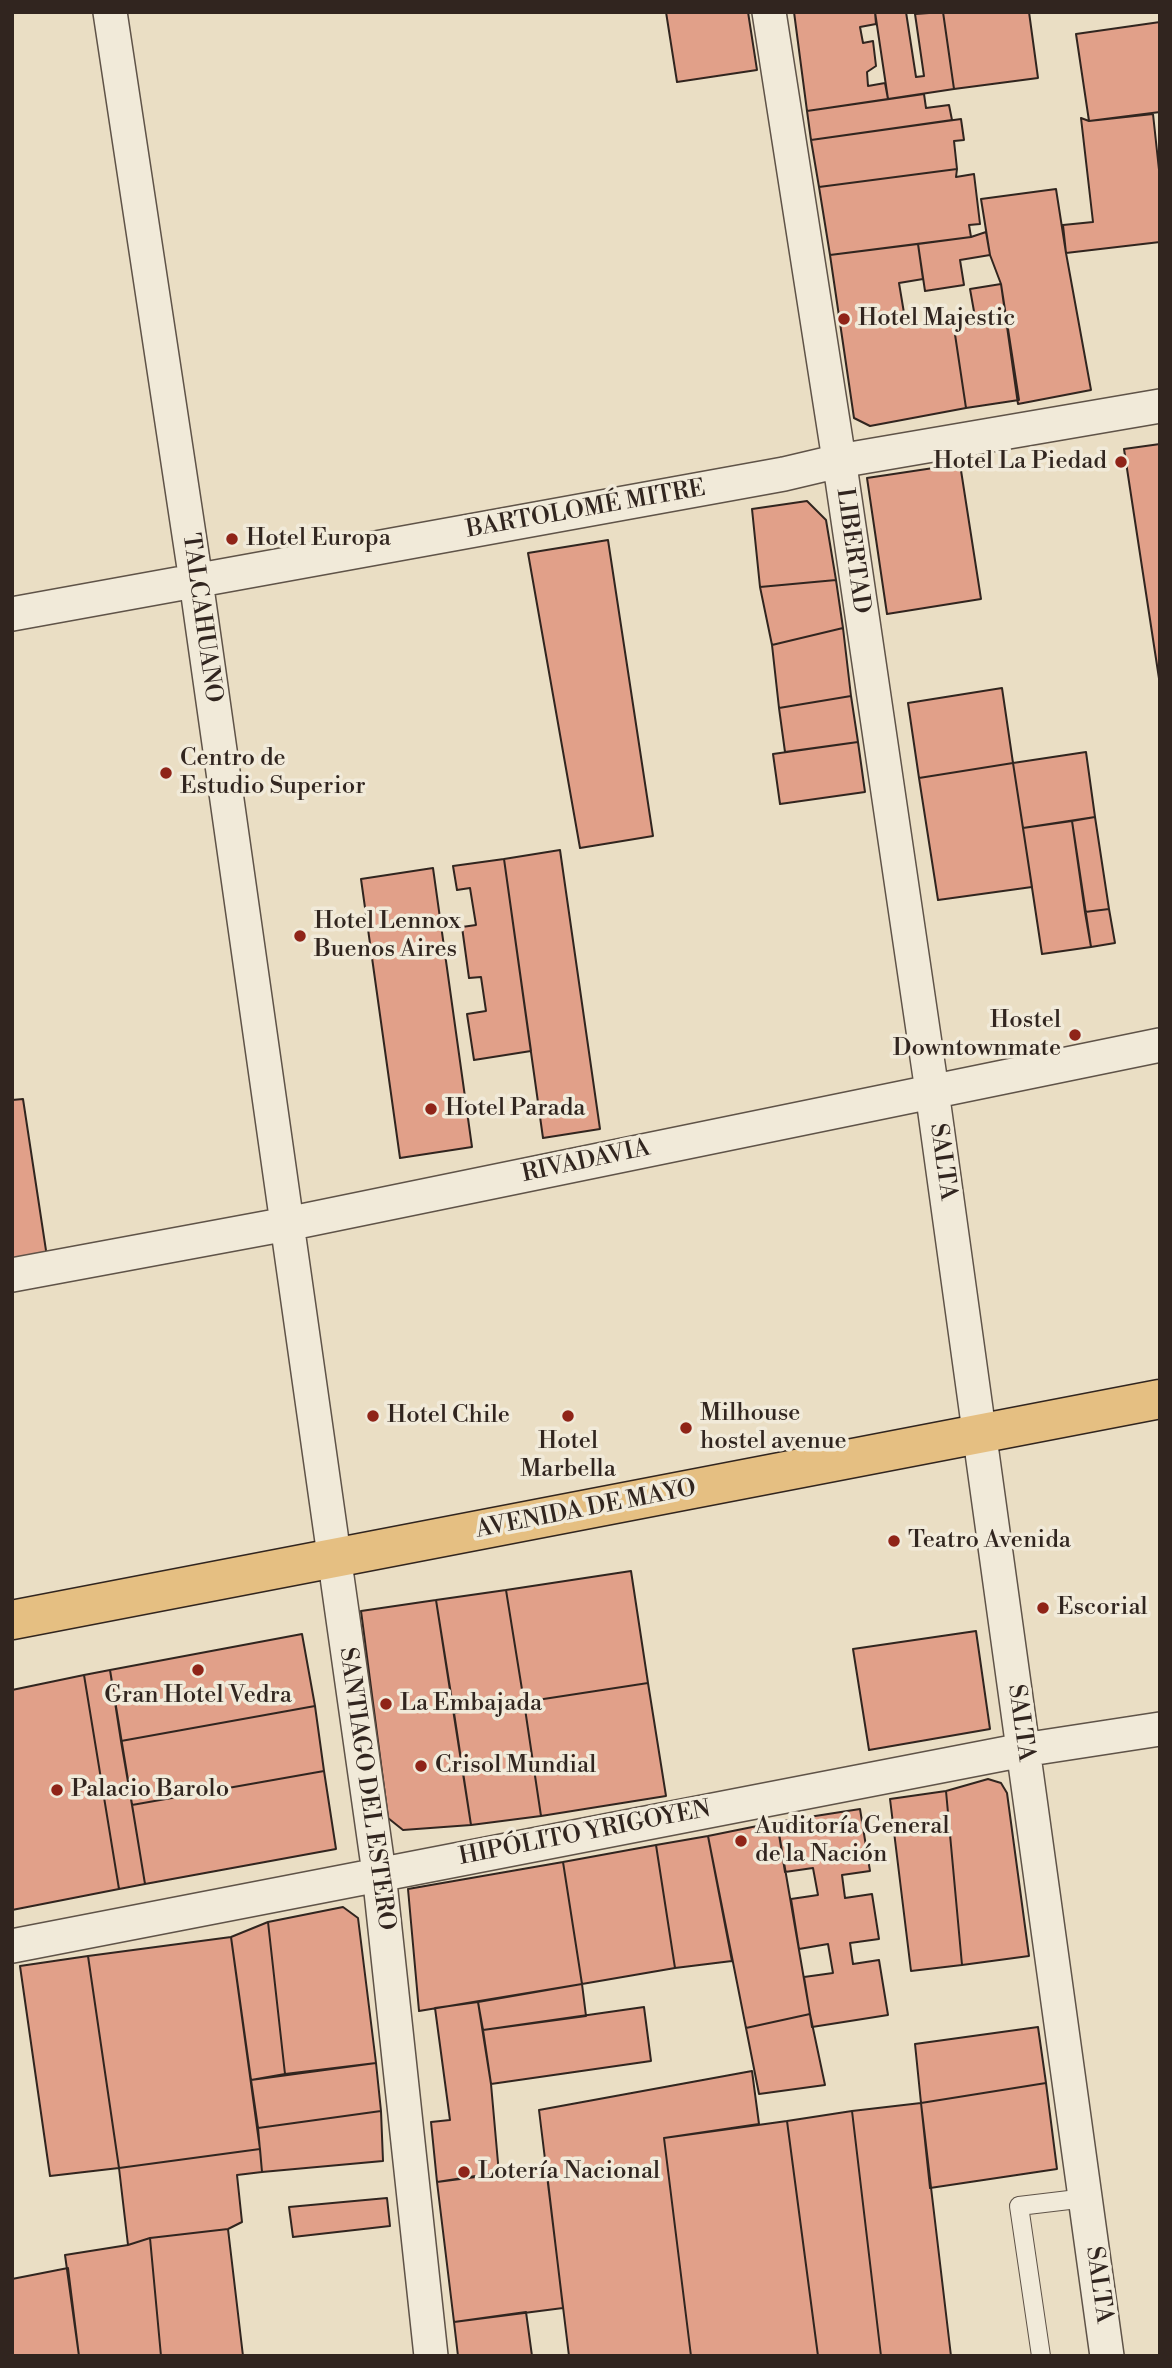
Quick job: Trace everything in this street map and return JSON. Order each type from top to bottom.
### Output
[{"type":"main road","name":"AVENIDA DE MAYO","points":[[12,1620],[1160,1399]]},
{"type":"street","name":"TALCAHUANO","points":[[110,12],[197,581],[287,1224]]},
{"type":"street","name":"LIBERTAD","points":[[769,12],[839,461],[932,1091]]},
{"type":"street","name":"BARTOLOMÉ MITRE","points":[[12,614],[784,474],[839,461],[1160,405]]},
{"type":"street","name":"RIVADAVIA","points":[[12,1275],[287,1224],[1160,1045]]},
{"type":"street","name":"SALTA","points":[[932,1091],[1107,2356]]},
{"type":"street","name":"SANTIAGO DEL ESTERO","points":[[287,1224],[379,1873],[431,2356]]},
{"type":"street","name":"HIPÓLITO YRIGOYEN","points":[[12,1946],[1023,1750],[1160,1729]]},
{"type":"lane","points":[[1041,2356],[1019,2206],[1086,2198]]},
{"type":"building","points":[[666,12],[748,12],[757,70],[677,82]]},
{"type":"building","points":[[794,12],[875,12],[876,24],[860,27],[863,43],[873,41],[876,66],[867,72],[868,86],[885,83],[888,99],[807,111]]},
{"type":"building","points":[[875,12],[906,12],[916,77],[924,76],[915,14],[943,12],[954,89],[888,99]]},
{"type":"building","points":[[943,12],[1029,12],[1038,78],[954,89]]},
{"type":"building","points":[[1160,22],[1160,112],[1089,121],[1076,34]]},
{"type":"building","points":[[924,94],[926,108],[949,105],[952,120],[811,140],[807,111]]},
{"type":"building","points":[[1153,114],[1160,179],[1160,242],[1066,253],[1063,225],[1093,222],[1081,118],[1089,121]]},
{"type":"building","points":[[961,119],[964,140],[954,141],[957,169],[819,187],[811,140]]},
{"type":"building","points":[[957,169],[956,177],[974,174],[980,224],[969,225],[971,237],[830,255],[819,187]]},
{"type":"building","points":[[1056,189],[1091,390],[1018,404],[1001,284],[990,255],[981,199]]},
{"type":"building","points":[[986,232],[990,255],[960,260],[964,285],[925,291],[918,244],[971,237]]},
{"type":"building","points":[[918,244],[923,279],[899,283],[906,325],[953,321],[966,408],[870,426],[854,418],[830,255]]},
{"type":"building","points":[[1001,284],[1019,400],[966,408],[953,321],[975,317],[970,289]]},
{"type":"building","points":[[1160,444],[1160,685],[1124,449]]},
{"type":"building","points":[[960,464],[981,599],[887,614],[867,478]]},
{"type":"building","points":[[807,501],[826,520],[836,580],[760,587],[752,509]]},
{"type":"building","points":[[608,540],[653,836],[580,848],[528,553]]},
{"type":"building","points":[[836,580],[843,628],[772,645],[760,587]]},
{"type":"building","points":[[843,628],[851,696],[779,708],[772,645]]},
{"type":"building","points":[[1002,688],[1013,763],[919,778],[908,703]]},
{"type":"building","points":[[851,696],[858,742],[785,752],[779,708]]},
{"type":"building","points":[[858,742],[865,792],[780,804],[773,754]]},
{"type":"building","points":[[1086,752],[1095,817],[1023,828],[1013,763]]},
{"type":"building","points":[[1013,763],[1032,887],[938,900],[919,778]]},
{"type":"building","points":[[1095,817],[1109,909],[1085,912],[1072,821]]},
{"type":"building","points":[[1072,821],[1091,947],[1042,954],[1023,828]]},
{"type":"building","points":[[560,850],[600,1129],[543,1138],[504,859]]},
{"type":"building","points":[[504,859],[531,1051],[474,1060],[467,1014],[486,1011],[481,977],[469,978],[462,927],[476,925],[470,888],[457,890],[453,866]]},
{"type":"building","points":[[433,868],[472,1147],[400,1158],[361,879]]},
{"type":"building","points":[[1109,909],[1115,943],[1091,947],[1085,912]]},
{"type":"building","points":[[23,1099],[47,1257],[12,1262],[12,1100]]},
{"type":"building","points":[[631,1571],[648,1683],[524,1702],[506,1590]]},
{"type":"building","points":[[506,1590],[524,1702],[454,1713],[436,1600]]},
{"type":"building","name":"Crisol Mundial","points":[[436,1600],[471,1825],[403,1830],[388,1818],[361,1611]]},
{"type":"building","points":[[976,1631],[990,1729],[869,1750],[853,1649]]},
{"type":"building","points":[[302,1634],[315,1706],[121,1741],[110,1670]]},
{"type":"building","points":[[110,1670],[145,1884],[119,1889],[84,1675]]},
{"type":"building","name":"Palacio Barolo","points":[[84,1675],[119,1889],[12,1910],[12,1690]]},
{"type":"building","points":[[648,1683],[666,1796],[541,1816],[524,1702]]},
{"type":"building","points":[[524,1702],[541,1816],[471,1825],[454,1713]]},
{"type":"building","points":[[315,1706],[324,1771],[132,1805],[121,1741]]},
{"type":"building","points":[[324,1771],[336,1849],[145,1884],[132,1805]]},
{"type":"building","points":[[988,1779],[1001,1783],[1007,1793],[1029,1956],[962,1965],[946,1791]]},
{"type":"building","points":[[946,1791],[962,1965],[911,1971],[890,1799]]},
{"type":"building","points":[[860,1809],[870,1871],[842,1875],[845,1898],[872,1894],[879,1939],[850,1943],[853,1964],[879,1960],[888,2015],[812,2027],[804,1977],[833,1973],[828,1944],[799,1949],[791,1899],[818,1895],[813,1868],[785,1872],[777,1822]]},
{"type":"building","points":[[777,1822],[810,2014],[746,2028],[708,1836]]},
{"type":"building","points":[[708,1836],[732,1961],[675,1968],[656,1845]]},
{"type":"building","points":[[656,1845],[675,1968],[582,1984],[563,1862]]},
{"type":"building","points":[[563,1862],[582,1984],[419,2011],[408,1889]]},
{"type":"building","points":[[343,1907],[358,1918],[376,2063],[285,2074],[268,1922]]},
{"type":"building","points":[[268,1922],[285,2074],[251,2080],[231,1937]]},
{"type":"building","points":[[231,1937],[260,2149],[119,2168],[88,1956]]},
{"type":"building","points":[[88,1956],[119,2168],[50,2176],[20,1966]]},
{"type":"building","points":[[582,1984],[586,2016],[483,2030],[478,2002]]},
{"type":"building","points":[[478,2002],[491,2084],[499,2174],[437,2182],[431,2122],[450,2120],[435,2008]]},
{"type":"building","points":[[644,2007],[651,2061],[491,2084],[483,2030]]},
{"type":"building","points":[[810,2014],[825,2085],[759,2094],[746,2028]]},
{"type":"building","points":[[1038,2027],[1046,2083],[921,2103],[915,2044]]},
{"type":"building","points":[[376,2063],[381,2111],[258,2128],[251,2080]]},
{"type":"building","points":[[752,2071],[759,2124],[664,2138],[691,2356],[569,2356],[539,2110]]},
{"type":"building","points":[[1046,2083],[1057,2169],[930,2188],[921,2103]]},
{"type":"building","points":[[921,2103],[951,2356],[881,2356],[852,2111]]},
{"type":"building","points":[[381,2111],[383,2161],[262,2172],[258,2128]]},
{"type":"building","points":[[852,2111],[881,2356],[818,2356],[787,2121]]},
{"type":"building","points":[[787,2121],[818,2356],[691,2356],[664,2138]]},
{"type":"building","points":[[260,2149],[262,2172],[237,2175],[242,2222],[228,2229],[150,2238],[128,2245],[119,2168]]},
{"type":"building","points":[[546,2165],[563,2308],[454,2322],[437,2182]]},
{"type":"building","points":[[387,2198],[390,2226],[293,2237],[289,2207]]},
{"type":"building","points":[[228,2229],[243,2356],[161,2356],[150,2238]]},
{"type":"building","points":[[150,2238],[161,2356],[79,2356],[65,2255],[128,2245]]},
{"type":"building","points":[[68,2268],[79,2356],[12,2356],[12,2279]]},
{"type":"building","points":[[526,2312],[532,2356],[458,2356],[454,2322]]},
{"type":"place","name":"Hotel Majestic","points":[[844,319]]},
{"type":"place","name":"Hotel La Piedad","points":[[1121,462]]},
{"type":"place","name":"Hotel Europa","points":[[232,539]]},
{"type":"place","name":"Centro de Estudio Superior","points":[[166,773]]},
{"type":"place","name":"Hotel Lennox Buenos Aires","points":[[300,936]]},
{"type":"place","name":"Hostel Downtownmate","points":[[1075,1035]]},
{"type":"place","name":"Hotel Parada","points":[[431,1109]]},
{"type":"place","name":"Hotel Chile","points":[[373,1416]]},
{"type":"place","name":"Hotel Marbella","points":[[568,1416]]},
{"type":"place","name":"Milhouse hostel avenue","points":[[686,1428]]},
{"type":"place","name":"Teatro Avenida","points":[[894,1541]]},
{"type":"place","name":"Escorial","points":[[1043,1608]]},
{"type":"place","name":"Gran Hotel Vedra","points":[[198,1670]]},
{"type":"place","name":"La Embajada","points":[[386,1704]]},
{"type":"place","name":"Crisol Mundial","points":[[421,1766]]},
{"type":"place","name":"Palacio Barolo","points":[[57,1790]]},
{"type":"place","name":"Auditoría General de la Nación","points":[[741,1841]]},
{"type":"place","name":"Lotería Nacional","points":[[464,2172]]}]
